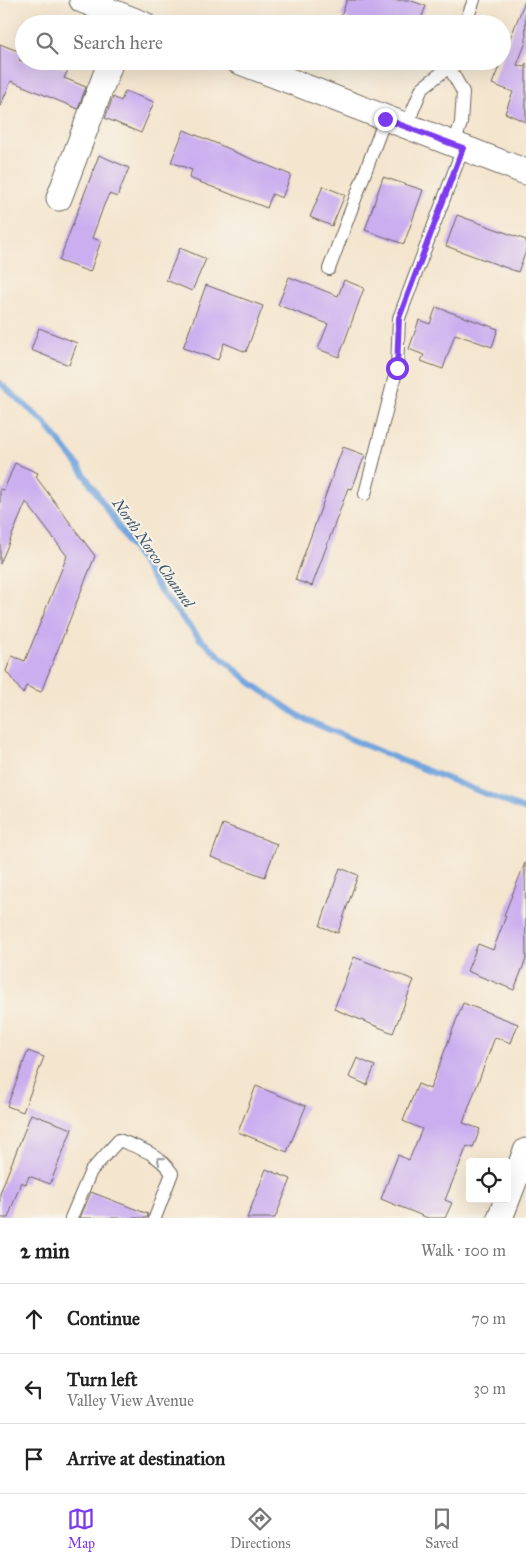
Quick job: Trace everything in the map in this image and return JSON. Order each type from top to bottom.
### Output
[{"type":"street","points":[[82,0],[116,15]]},
{"type":"street","points":[[59,198],[108,70]]},
{"type":"street","points":[[261,70],[526,172]]},
{"type":"street","points":[[500,1218],[526,1151]]},
{"type":"lane","points":[[468,15],[474,0]]},
{"type":"lane","points":[[329,269],[395,123],[422,88],[443,70]]},
{"type":"lane","points":[[365,494],[397,368],[399,318],[459,146],[463,92],[453,70]]},
{"type":"lane","points":[[72,1218],[91,1171],[119,1140],[148,1151],[164,1162],[172,1173],[154,1218]]},
{"type":"building","points":[[347,0],[409,0],[426,6],[422,15],[341,15]]},
{"type":"building","points":[[525,1],[526,42],[517,65],[524,67],[526,63],[526,122],[505,113],[513,92],[492,84],[498,70],[511,70],[511,36]]},
{"type":"building","points":[[0,44],[15,50],[15,70],[68,70],[64,78],[86,87],[78,109],[11,81],[0,107]]},
{"type":"building","points":[[125,91],[154,102],[141,133],[105,118],[113,97],[121,101]]},
{"type":"building","points":[[184,130],[291,175],[282,198],[272,194],[267,208],[189,178],[192,170],[171,162]]},
{"type":"building","points":[[99,155],[129,168],[117,197],[109,194],[104,205],[92,238],[101,241],[90,272],[59,261]]},
{"type":"building","points":[[383,177],[423,190],[404,244],[365,230]]},
{"type":"building","points":[[323,186],[345,195],[332,226],[310,217]]},
{"type":"building","points":[[457,215],[526,240],[526,251],[518,272],[446,246]]},
{"type":"building","points":[[180,248],[206,259],[192,291],[166,280]]},
{"type":"building","points":[[289,277],[338,296],[344,280],[364,288],[339,357],[318,349],[328,324],[278,305]]},
{"type":"building","points":[[206,285],[263,306],[246,352],[224,343],[218,360],[183,348]]},
{"type":"building","points":[[436,307],[498,329],[492,347],[455,334],[443,369],[421,361],[424,355],[409,349],[419,320],[430,324]]},
{"type":"building","points":[[39,328],[77,343],[69,365],[31,350]]},
{"type":"building","points":[[343,447],[365,455],[352,489],[348,488],[312,586],[295,580]]},
{"type":"building","points":[[15,463],[38,473],[36,477],[95,556],[41,692],[26,686],[23,694],[6,671],[12,656],[25,661],[67,556],[26,502],[0,564],[0,489],[4,490]]},
{"type":"building","points":[[223,824],[277,844],[265,877],[211,857]]},
{"type":"building","points":[[525,863],[526,959],[514,990],[467,971],[478,944],[493,950],[506,916],[504,915]]},
{"type":"building","points":[[340,868],[358,875],[338,933],[320,926]]},
{"type":"building","points":[[354,957],[414,980],[393,1033],[334,1009]]},
{"type":"building","points":[[463,1003],[518,1024],[511,1043],[495,1037],[463,1123],[480,1129],[473,1148],[467,1146],[445,1200],[452,1203],[445,1218],[428,1218],[381,1199],[398,1155],[409,1160],[422,1129],[403,1121],[418,1084],[430,1089]]},
{"type":"building","points":[[28,1051],[44,1057],[23,1112],[7,1106]]},
{"type":"building","points":[[357,1058],[375,1066],[367,1085],[349,1077]]},
{"type":"building","points":[[256,1086],[306,1106],[287,1152],[238,1132]]},
{"type":"building","points":[[31,1114],[72,1129],[50,1184],[29,1176],[26,1184],[21,1182],[8,1218],[0,1218],[0,1193]]},
{"type":"building","points":[[266,1169],[291,1179],[275,1218],[247,1218]]},
{"type":"building","points":[[91,1192],[148,1214],[147,1218],[80,1218]]},
{"type":"waterway","name":"North Norco Channel","points":[[0,383],[44,422],[78,465],[164,596],[200,639],[251,683],[302,718],[526,810]]},
{"type":"route","points":[[385,119],[463,148],[399,318],[397,368]]}]
